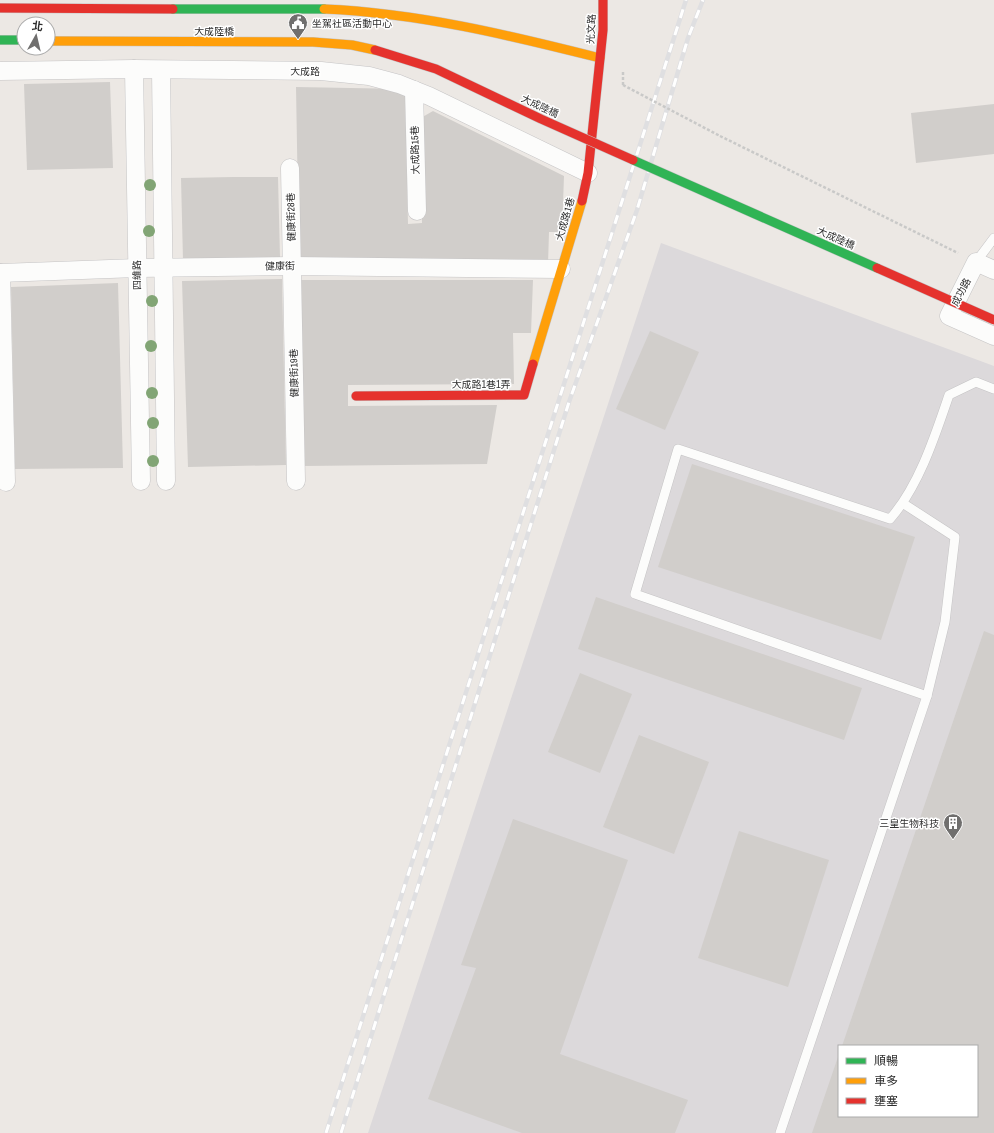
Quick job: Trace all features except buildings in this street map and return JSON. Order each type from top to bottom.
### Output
[{"type":"street","name":"光文路","points":[[588,173],[603,30],[603,0]]},
{"type":"street","points":[[0,8],[149,4],[325,9],[405,16],[474,28],[600,58]]},
{"type":"street","points":[[0,40],[16,40]]},
{"type":"street","name":"大成陸橋","points":[[56,41],[313,42],[352,45],[394,54],[462,81],[541,119],[994,320]]},
{"type":"street","name":"大成路","points":[[0,72],[134,69],[337,72],[386,80],[414,90],[588,173]]},
{"type":"street","name":"四維路","points":[[134,69],[141,481]]},
{"type":"street","points":[[161,70],[162,268],[166,481]]},
{"type":"street","name":"大成路15巷","points":[[414,90],[417,211]]},
{"type":"street","name":"健康街28巷","points":[[290,168],[292,266]]},
{"type":"street","name":"大成路1巷","points":[[560,270],[579,216],[588,173]]},
{"type":"street","points":[[976,262],[994,270]]},
{"type":"street","name":"成功路","points":[[976,262],[949,316],[994,336]]},
{"type":"street","name":"健康街","points":[[0,273],[137,268],[292,266],[560,270]]},
{"type":"street","name":"健康街19巷","points":[[292,266],[296,480]]},
{"type":"street","name":"大成路1巷1弄","points":[[356,396],[524,395],[560,270]]},
{"type":"street","points":[[0,273],[6,482]]},
{"type":"lane","points":[[976,262],[994,238]]},
{"type":"lane","points":[[927,696],[635,594],[678,449],[890,519],[904,504],[935,437],[949,395],[976,382],[994,389]]},
{"type":"lane","points":[[780,1133],[927,696],[945,622],[955,537],[904,504]]},
{"type":"path","points":[[623,85],[720,136],[976,262]]},
{"type":"shaded area","points":[[661,243],[994,366],[994,1133],[368,1133]]},
{"type":"railway","points":[[326,1133],[686,0]]},
{"type":"railway","points":[[341,1133],[569,402],[637,210],[688,38],[703,0]]},
{"type":"traffic: fast","points":[[173,9],[324,9]]},
{"type":"traffic: fast","points":[[0,40],[16,40]]},
{"type":"traffic: fast","points":[[633,160],[877,268]]},
{"type":"traffic: slow","points":[[324,9],[394,15],[463,26],[600,58]]},
{"type":"traffic: slow","points":[[56,41],[313,42],[352,45],[375,50]]},
{"type":"traffic: slow","points":[[533,364],[582,201]]},
{"type":"traffic: jam","points":[[582,201],[588,173],[603,30],[603,0]]},
{"type":"traffic: jam","points":[[0,8],[173,9]]},
{"type":"traffic: jam","points":[[375,50],[436,69],[541,119],[633,160]]},
{"type":"traffic: jam","points":[[877,268],[994,320]]},
{"type":"traffic: jam","points":[[356,396],[524,395],[533,364]]},
{"type":"place","name":"坐駕社區活動中心","points":[[298,40]]},
{"type":"place","name":"三皇生物科技","points":[[953,840]]}]
